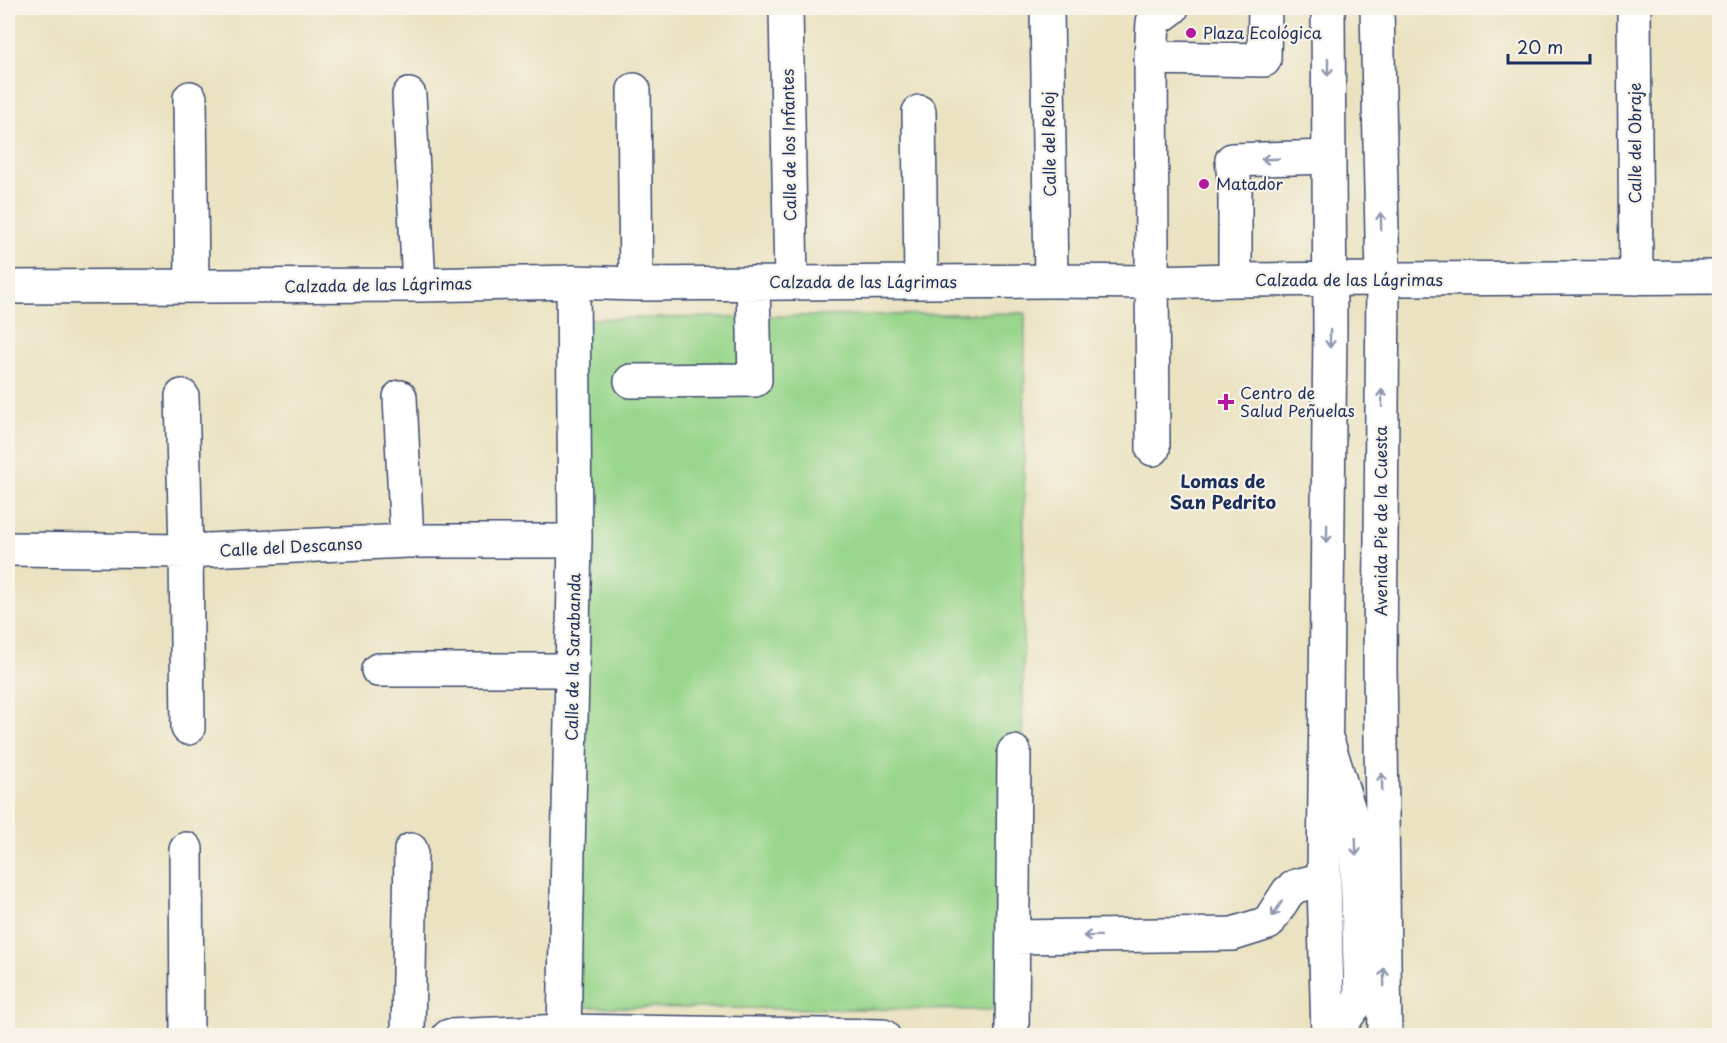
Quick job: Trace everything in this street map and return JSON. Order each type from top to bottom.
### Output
[{"type":"street","name":"Calle de los Infantes","points":[[786,8],[791,283]]},
{"type":"street","name":"Calle del Reloj","points":[[1047,8],[1051,281]]},
{"type":"street","points":[[1153,449],[1151,58],[1153,22],[1172,8]]},
{"type":"street","points":[[1151,58],[1264,60],[1264,8]]},
{"type":"street","points":[[1318,8],[1328,8],[1330,329],[1324,879],[1330,1035]]},
{"type":"street","name":"Avenida Pie de la Cuesta","points":[[1377,8],[1383,279],[1380,667],[1385,1035]]},
{"type":"street","name":"Calle del Obraje","points":[[1634,8],[1636,278]]},
{"type":"street","points":[[634,90],[636,284]]},
{"type":"street","points":[[409,94],[419,285]]},
{"type":"street","points":[[190,98],[192,286]]},
{"type":"street","points":[[919,112],[921,282]]},
{"type":"street","points":[[1235,280],[1232,160],[1328,157]]},
{"type":"street","name":"Calzada de las Lágrimas","points":[[8,288],[573,282],[636,284],[1152,282],[1719,277]]},
{"type":"street","name":"Calle de la Sarabanda","points":[[564,1031],[575,541],[573,282]]},
{"type":"street","points":[[631,381],[755,380],[753,283]]},
{"type":"street","points":[[182,396],[188,728]]},
{"type":"street","points":[[400,397],[407,541]]},
{"type":"street","name":"Calle del Descanso","points":[[8,549],[186,552],[407,541],[575,541]]},
{"type":"street","points":[[378,670],[573,670]]},
{"type":"street","points":[[1324,730],[1356,832],[1361,997],[1330,1035]]},
{"type":"street","points":[[1012,1035],[1014,752]]},
{"type":"street","points":[[186,849],[187,1035]]},
{"type":"street","points":[[408,1035],[411,850]]},
{"type":"street","points":[[1013,937],[1233,934],[1268,923],[1288,892],[1296,886],[1324,879]]},
{"type":"street","points":[[449,1035],[564,1031],[883,1035]]},
{"type":"green space","points":[[1025,313],[1021,1010],[576,1007],[581,319]]},
{"type":"place","name":"Plaza Ecológica","points":[[1191,33]]},
{"type":"place","name":"Matador","points":[[1204,184]]},
{"type":"place","name":"Centro de Salud Peñuelas","points":[[1226,402]]},
{"type":"district","name":"Lomas de San Pedrito","points":[[1223,492]]}]
